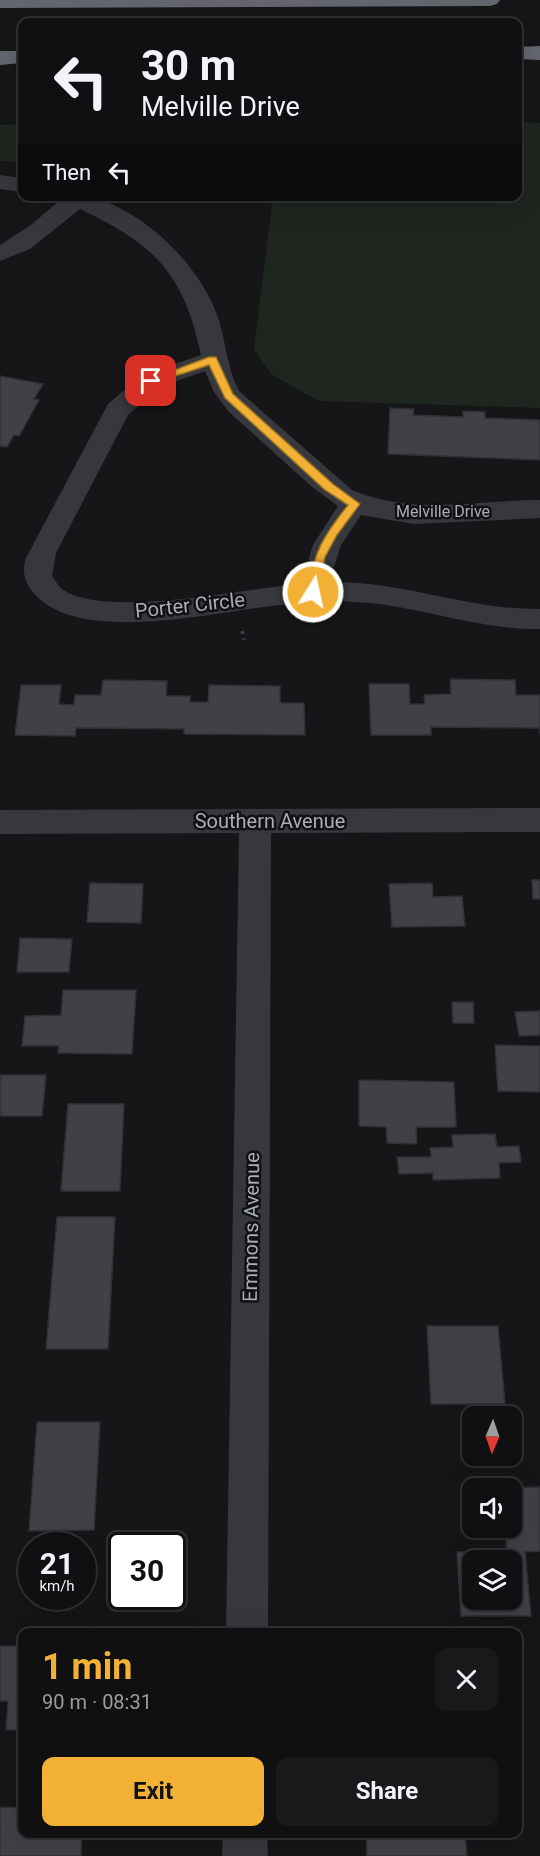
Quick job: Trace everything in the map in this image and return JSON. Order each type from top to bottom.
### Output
[{"type":"highway","points":[[0,2],[490,0]]},
{"type":"highway","points":[[522,53],[540,53]]},
{"type":"highway","points":[[0,56],[18,56]]},
{"type":"street","points":[[0,182],[18,184]]},
{"type":"street","points":[[0,254],[18,246],[39,232],[67,201]]},
{"type":"street","name":"Melville Drive","points":[[77,201],[121,221],[172,261],[190,283],[204,314],[212,360],[228,395],[329,487],[355,504],[406,514],[540,509]]},
{"type":"street","name":"Porter Circle","points":[[212,360],[151,381],[117,410],[45,545],[39,561],[39,579],[46,592],[64,602],[119,612],[162,612],[313,592],[366,592],[498,618],[540,619]]},
{"type":"street","points":[[313,592],[320,557],[333,533],[355,504]]},
{"type":"street","name":"Southern Avenue","points":[[0,822],[540,820]]},
{"type":"street","name":"Emmons Avenue","points":[[247,1628],[255,821]]},
{"type":"street","points":[[245,1838],[245,1856]]},
{"type":"shaded area","points":[[522,122],[540,123],[540,408],[318,401],[271,374],[254,349],[272,201],[522,201]]},
{"type":"shaded area","points":[[18,124],[18,162],[0,161],[0,125]]},
{"type":"building","points":[[0,376],[43,384],[34,399],[39,400],[19,436],[14,435],[7,447],[0,446]]},
{"type":"building","points":[[390,408],[414,409],[413,415],[463,417],[463,411],[485,412],[485,418],[540,420],[540,460],[388,454]]},
{"type":"building","points":[[450,679],[515,680],[516,695],[540,695],[540,734],[539,728],[431,727],[431,735],[371,735],[369,684],[409,684],[410,704],[425,704],[424,695],[451,694]]},
{"type":"building","points":[[103,680],[167,681],[166,696],[190,696],[190,702],[208,702],[209,685],[280,686],[280,703],[304,703],[305,735],[184,734],[184,729],[76,728],[75,736],[15,735],[21,685],[61,685],[59,704],[74,705],[75,695],[101,695]]},
{"type":"building","points":[[532,880],[540,880],[540,899],[533,899]]},
{"type":"building","points":[[90,883],[143,884],[141,923],[87,922]]},
{"type":"building","points":[[432,883],[433,897],[462,896],[465,926],[392,927],[389,884]]},
{"type":"building","points":[[20,938],[72,939],[69,972],[17,972]]},
{"type":"building","points":[[63,990],[136,990],[132,1054],[58,1053],[59,1046],[22,1046],[25,1016],[61,1015]]},
{"type":"building","points":[[452,1002],[473,1002],[474,1023],[453,1023]]},
{"type":"building","points":[[540,1011],[540,1035],[519,1036],[515,1012]]},
{"type":"building","points":[[495,1045],[540,1046],[540,1092],[498,1091]]},
{"type":"building","points":[[0,1075],[46,1075],[42,1116],[0,1116]]},
{"type":"building","points":[[359,1080],[454,1082],[456,1127],[416,1127],[417,1144],[387,1143],[386,1127],[359,1126]]},
{"type":"building","points":[[68,1104],[124,1104],[120,1191],[61,1191]]},
{"type":"building","points":[[495,1134],[497,1147],[519,1146],[521,1162],[499,1163],[500,1178],[433,1180],[433,1173],[399,1174],[397,1157],[431,1157],[430,1148],[453,1147],[452,1135]]},
{"type":"building","points":[[57,1217],[115,1217],[108,1349],[46,1349]]},
{"type":"building","points":[[427,1326],[498,1326],[505,1404],[431,1404]]},
{"type":"building","points":[[37,1422],[100,1422],[94,1530],[29,1531]]},
{"type":"building","points":[[522,1487],[540,1487],[540,1551],[525,1552],[531,1616],[461,1616],[457,1552],[462,1552],[462,1610],[522,1610],[522,1550],[507,1550],[506,1538],[522,1538]]},
{"type":"building","points":[[0,1646],[18,1646],[18,1730],[6,1730],[8,1701],[0,1701]]},
{"type":"building","points":[[0,1807],[18,1808],[18,1838],[82,1838],[81,1856],[0,1856]]},
{"type":"building","points":[[366,1838],[465,1838],[467,1856],[367,1856]]},
{"type":"route","points":[[151,381],[212,360],[228,395],[329,487],[355,504],[333,533],[320,557],[313,592]]}]
